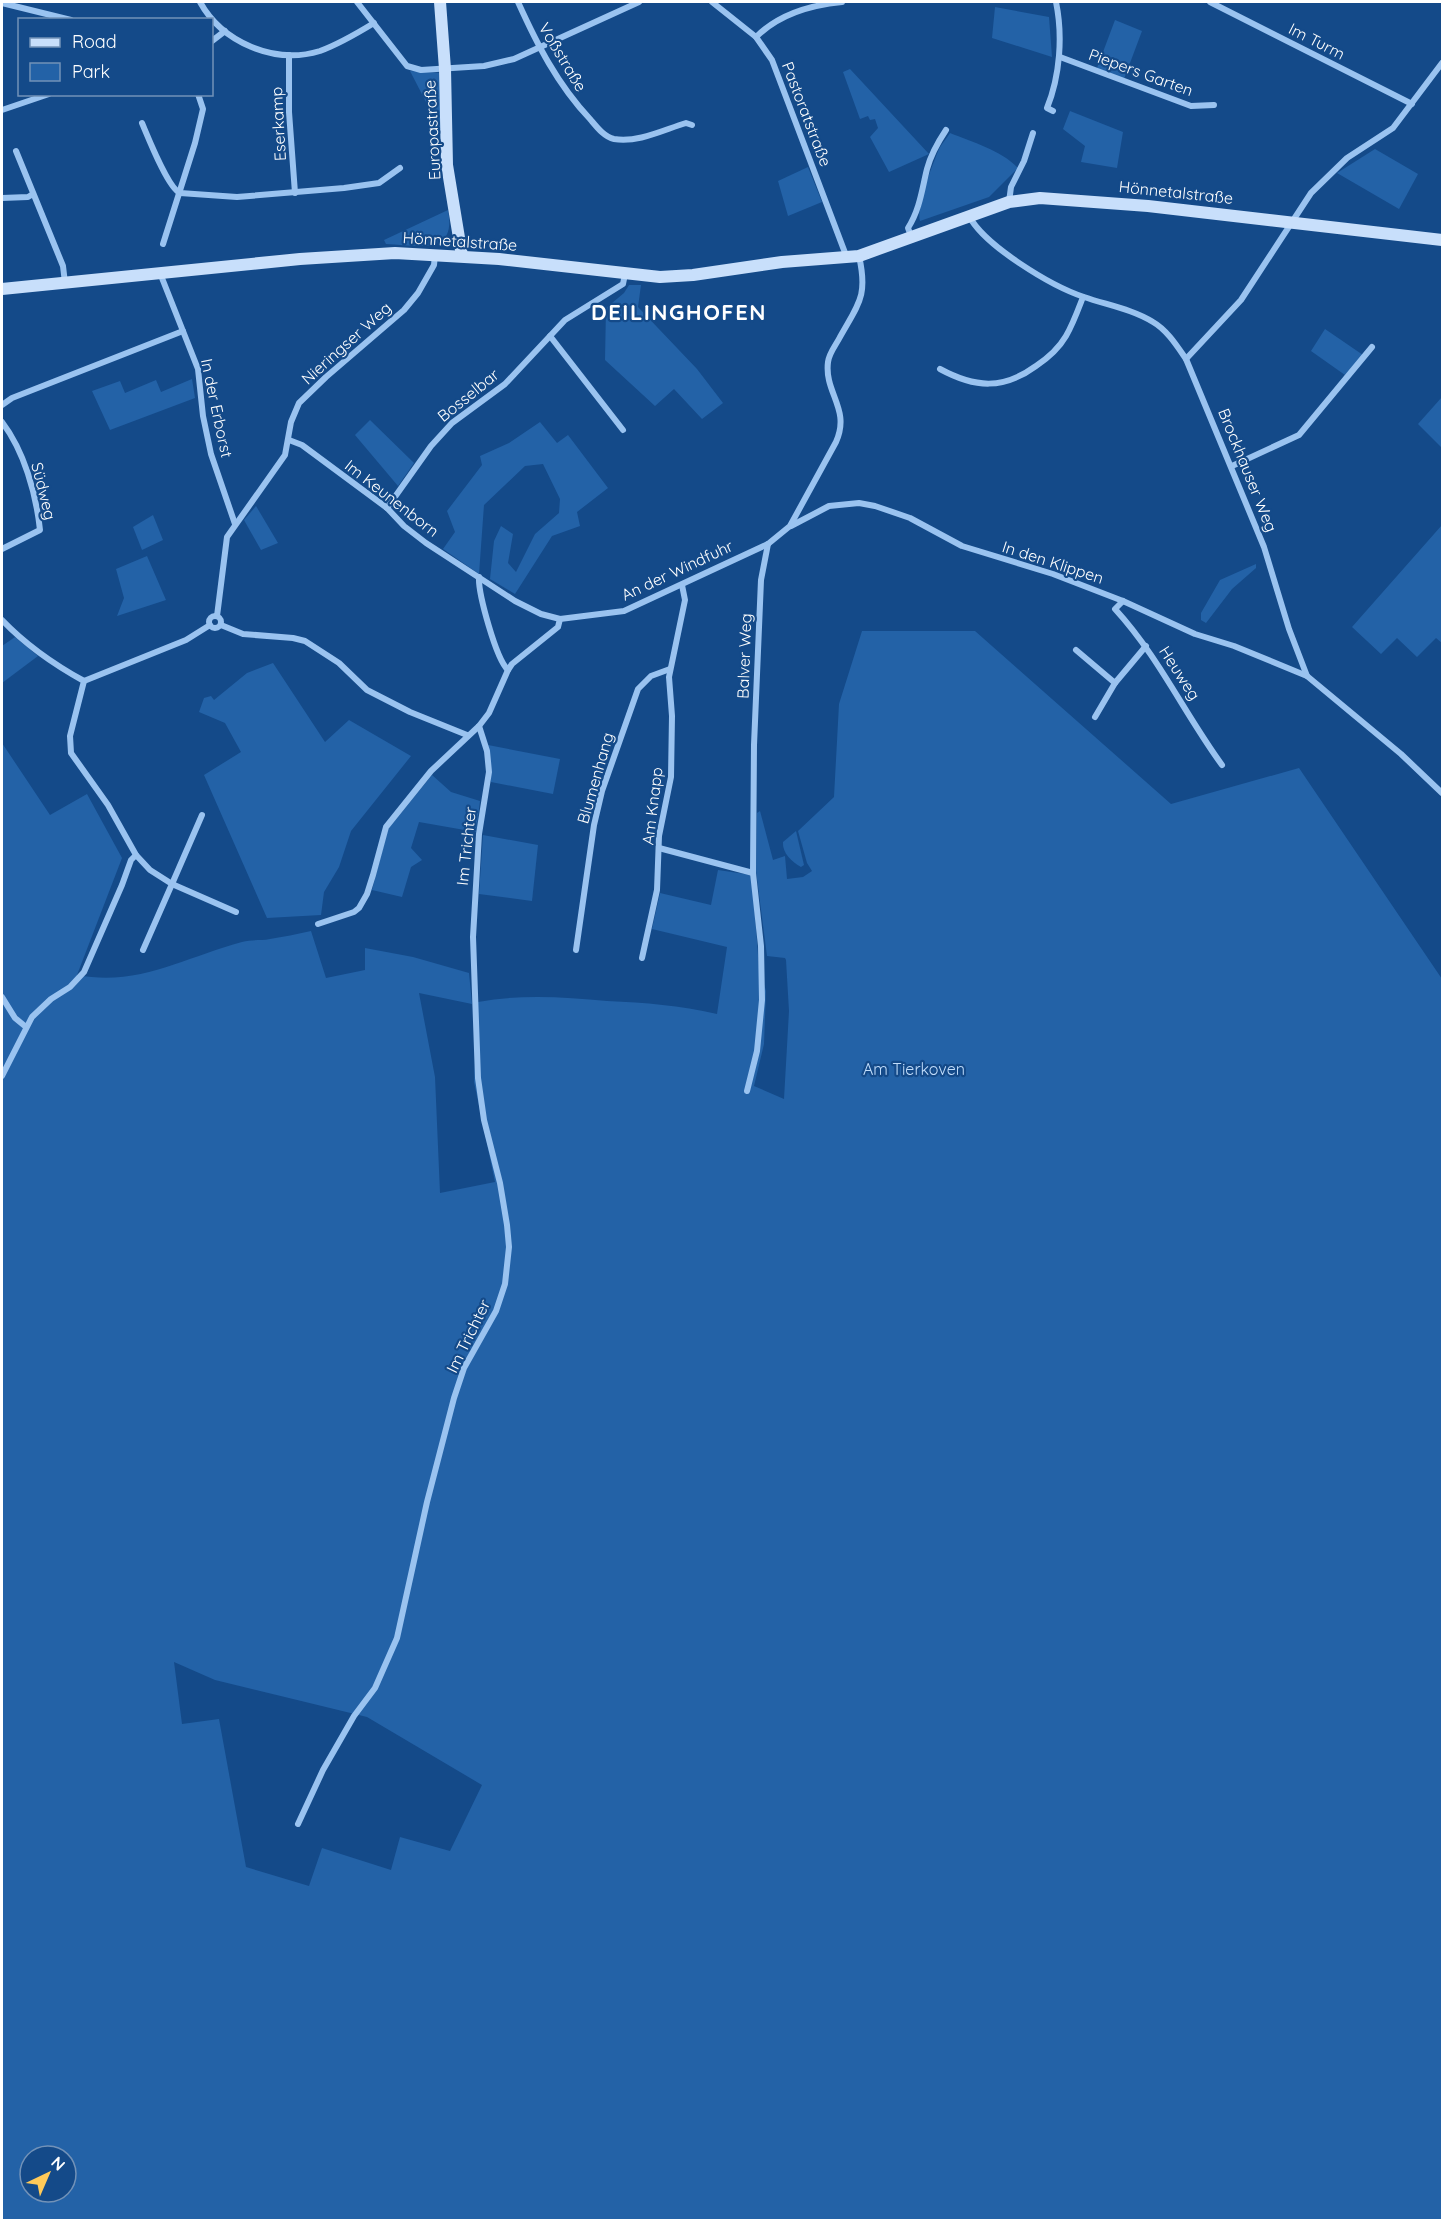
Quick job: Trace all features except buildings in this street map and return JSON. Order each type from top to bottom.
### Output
[{"type":"main road","name":"Europastraße","points":[[440,2],[445,69],[447,165],[462,256]]},
{"type":"main road","name":"Hönnetalstraße","points":[[2,290],[160,273],[395,253],[462,256],[660,277],[693,275],[782,262],[853,257],[1009,202],[1040,198],[1105,201],[1443,240]]},
{"type":"street","points":[[200,2],[211,18]]},
{"type":"street","points":[[357,2],[407,66],[421,70],[484,66],[514,58],[639,2]]},
{"type":"street","name":"Voßstraße","points":[[518,2],[538,47],[566,92],[601,131],[611,138],[627,140],[641,138],[686,123],[692,125]]},
{"type":"street","name":"Pastoratstraße","points":[[712,2],[756,37],[772,60],[853,257]]},
{"type":"street","points":[[799,2],[803,10]]},
{"type":"street","points":[[756,37],[768,25],[803,10],[842,2]]},
{"type":"street","points":[[1053,111],[1047,108],[1053,94],[1060,57],[1056,2]]},
{"type":"street","name":"Im Turm","points":[[1210,2],[1412,104]]},
{"type":"street","points":[[2,3],[63,18]]},
{"type":"street","points":[[213,20],[242,43],[259,50],[289,55],[317,51],[343,42],[374,23]]},
{"type":"street","points":[[213,40],[225,31]]},
{"type":"street","name":"Eserkamp","points":[[289,55],[289,112],[295,193]]},
{"type":"street","name":"Piepers Garten","points":[[1060,57],[1191,106],[1214,105]]},
{"type":"street","points":[[1186,359],[1241,300],[1311,193],[1347,158],[1393,128],[1443,63]]},
{"type":"street","points":[[2,110],[43,96]]},
{"type":"street","points":[[163,244],[180,194],[203,109],[199,96]]},
{"type":"street","points":[[142,123],[175,191],[180,194],[237,197],[295,193],[379,183],[400,168]]},
{"type":"street","points":[[911,236],[908,228],[917,214],[928,167],[936,145],[946,130]]},
{"type":"street","points":[[1009,202],[1011,186],[1024,161],[1033,133]]},
{"type":"street","points":[[16,151],[63,266],[66,283]]},
{"type":"street","points":[[2,198],[28,197],[33,194]]},
{"type":"street","name":"Brockhauser Weg","points":[[969,216],[974,226],[1018,262],[1064,290],[1129,311],[1153,322],[1165,331],[1186,359],[1232,466],[1264,547],[1289,629],[1307,676],[1401,754],[1443,794]]},
{"type":"street","name":"Nieringser Weg","points":[[217,616],[227,537],[285,455],[290,440],[291,422],[299,404],[326,377],[404,310],[429,275],[434,265],[435,255]]},
{"type":"street","points":[[768,544],[790,526],[842,428],[842,419],[829,377],[828,361],[863,292],[863,273],[853,257]]},
{"type":"street","name":"In der Erborst","points":[[160,273],[198,369],[203,416],[211,454],[235,524]]},
{"type":"street","name":"Bosselbar","points":[[387,508],[431,446],[447,428],[505,384],[565,320],[623,284],[626,274]]},
{"type":"street","points":[[940,369],[957,378],[989,384],[1020,378],[1060,345],[1071,327],[1083,297]]},
{"type":"street","points":[[2,405],[12,398],[183,332]]},
{"type":"street","points":[[550,336],[623,430]]},
{"type":"street","points":[[1232,466],[1299,435],[1372,348]]},
{"type":"street","name":"Südweg","points":[[2,422],[22,458],[40,530],[2,549]]},
{"type":"street","name":"Im Keunenborn","points":[[290,440],[302,445],[387,508],[404,526],[516,601]]},
{"type":"street","name":"In den Klippen","points":[[790,526],[829,506],[859,503],[875,506],[910,518],[962,546],[1053,574],[1123,601],[1195,634],[1234,646],[1307,676]]},
{"type":"street","name":"An der Windfuhr","points":[[516,601],[541,614],[560,619],[624,611],[768,544]]},
{"type":"street","name":"Balver Weg","points":[[747,1091],[757,1051],[762,1000],[761,946],[753,873],[754,745],[761,580],[768,544]]},
{"type":"street","points":[[479,577],[478,587],[494,642],[501,661],[508,670]]},
{"type":"street","name":"Am Knapp","points":[[642,958],[657,890],[660,836],[672,772],[670,669],[685,600],[682,585]]},
{"type":"street","name":"Heuweg","points":[[1123,601],[1115,609],[1146,646],[1222,765]]},
{"type":"street","points":[[84,681],[186,640],[210,625],[211,618],[217,616],[221,620],[221,625]]},
{"type":"street","points":[[318,924],[354,912],[359,908],[367,894],[386,827],[431,771],[479,726],[489,713],[508,670],[558,627],[560,619]]},
{"type":"street","points":[[2,620],[24,642],[84,681]]},
{"type":"street","points":[[210,625],[215,628],[221,625],[243,634],[305,641],[339,663],[367,690],[410,712],[467,735]]},
{"type":"street","points":[[1095,717],[1115,683],[1146,646]]},
{"type":"street","points":[[1076,650],[1115,683]]},
{"type":"street","name":"Blumenhang","points":[[576,950],[594,825],[605,780],[638,689],[651,676],[670,669]]},
{"type":"street","points":[[84,681],[70,736],[71,753],[108,805],[136,855],[150,870],[172,884],[236,912]]},
{"type":"street","name":"Im Trichter","points":[[298,1824],[323,1770],[354,1716],[375,1688],[397,1638],[427,1502],[454,1398],[464,1368],[496,1311],[505,1284],[509,1247],[507,1225],[500,1183],[484,1120],[478,1078],[473,937],[479,834],[489,772],[487,751],[479,726]]},
{"type":"street","points":[[142,950],[202,815]]},
{"type":"street","points":[[659,848],[753,873]]},
{"type":"street","points":[[2,1076],[26,1027],[41,1007],[70,987],[84,972],[131,860],[136,855]]},
{"type":"street","points":[[2,997],[15,1018],[26,1027]]},
{"type":"green space","points":[[995,7],[1049,17],[1052,57],[992,38]]},
{"type":"green space","points":[[1115,20],[1142,31],[1124,79],[1097,68]]},
{"type":"green space","points":[[850,69],[929,154],[889,172],[870,137],[878,128],[875,119],[870,120],[868,116],[860,119],[843,72]]},
{"type":"green space","points":[[410,71],[442,73],[443,135]]},
{"type":"green space","points":[[1070,111],[1123,132],[1117,168],[1081,162],[1085,146],[1063,129]]},
{"type":"green space","points":[[950,133],[995,151],[1018,168],[989,197],[920,221],[920,206],[929,174],[939,149]]},
{"type":"green space","points":[[1375,149],[1418,174],[1399,209],[1337,173]]},
{"type":"green space","points":[[808,167],[822,202],[788,216],[778,181]]},
{"type":"green space","points":[[448,210],[449,225],[441,242],[422,246],[386,244],[384,240]]},
{"type":"green space","points":[[629,285],[641,285],[638,307],[697,369],[723,403],[702,419],[674,389],[655,406],[605,360],[606,308],[624,293]]},
{"type":"green space","points":[[1325,329],[1363,355],[1345,375],[1311,351]]},
{"type":"green space","points":[[192,379],[195,398],[110,430],[92,391],[120,381],[125,393],[156,380],[161,392]]},
{"type":"green space","points":[[1442,397],[1442,448],[1418,424]]},
{"type":"green space","points":[[370,420],[414,463],[398,486],[355,435]]},
{"type":"green space","points":[[540,422],[557,443],[568,435],[608,488],[577,512],[580,526],[552,536],[515,594],[490,579],[494,541],[501,526],[513,534],[508,563],[516,572],[535,534],[559,513],[560,499],[543,464],[525,466],[484,505],[479,574],[443,549],[455,532],[447,511],[482,465],[480,456],[509,443]]},
{"type":"green space","points":[[256,506],[278,543],[261,550],[244,520]]},
{"type":"green space","points":[[153,515],[163,540],[142,550],[133,527]]},
{"type":"green space","points":[[1442,525],[1442,643],[1436,638],[1417,657],[1397,638],[1381,654],[1352,627]]},
{"type":"green space","points":[[147,556],[166,600],[117,616],[124,598],[116,569]]},
{"type":"green space","points":[[1256,564],[1256,568],[1232,589],[1206,623],[1201,620],[1201,613],[1220,580]]},
{"type":"green space","name":"Am Tierkoven","points":[[862,631],[975,631],[1171,804],[1299,768],[1442,979],[1442,2220],[2,2220],[2,743],[50,815],[87,794],[122,858],[77,975],[100,978],[141,974],[245,941],[267,940],[311,931],[326,978],[365,970],[365,948],[413,957],[469,973],[472,1004],[419,993],[435,1077],[440,1193],[495,1182],[474,1082],[478,1002],[527,997],[558,997],[662,1005],[717,1014],[727,947],[652,929],[660,893],[711,905],[718,870],[752,875],[759,968],[766,991],[764,1044],[754,1086],[784,1099],[789,1011],[786,960],[767,956],[756,871],[757,813],[760,811],[773,860],[785,856],[787,879],[803,877],[812,871],[807,863],[798,831],[834,797],[839,704]],"holes":[[[174,1662],[215,1680],[367,1717],[482,1785],[450,1851],[400,1837],[391,1870],[322,1848],[309,1886],[246,1867],[219,1719],[182,1724]]]},
{"type":"green space","points":[[15,637],[38,656],[2,683],[2,646]]},
{"type":"green space","points":[[273,663],[325,742],[349,720],[411,756],[351,831],[339,867],[324,892],[321,915],[267,918],[204,775],[241,752],[225,723],[199,712],[204,698],[211,696],[214,700],[247,673]]},
{"type":"green space","points":[[488,745],[560,759],[553,794],[491,782]]},
{"type":"green space","points":[[432,775],[451,792],[480,801],[476,832],[419,822],[411,848],[422,860],[411,867],[402,897],[372,890],[388,829]]},
{"type":"green space","points":[[796,831],[804,865],[801,867],[788,857],[783,846],[783,842]]},
{"type":"green space","points":[[483,835],[538,845],[532,901],[479,894]]},
{"type":"district","name":"DEILINGHOFEN","points":[[679,312]]}]
